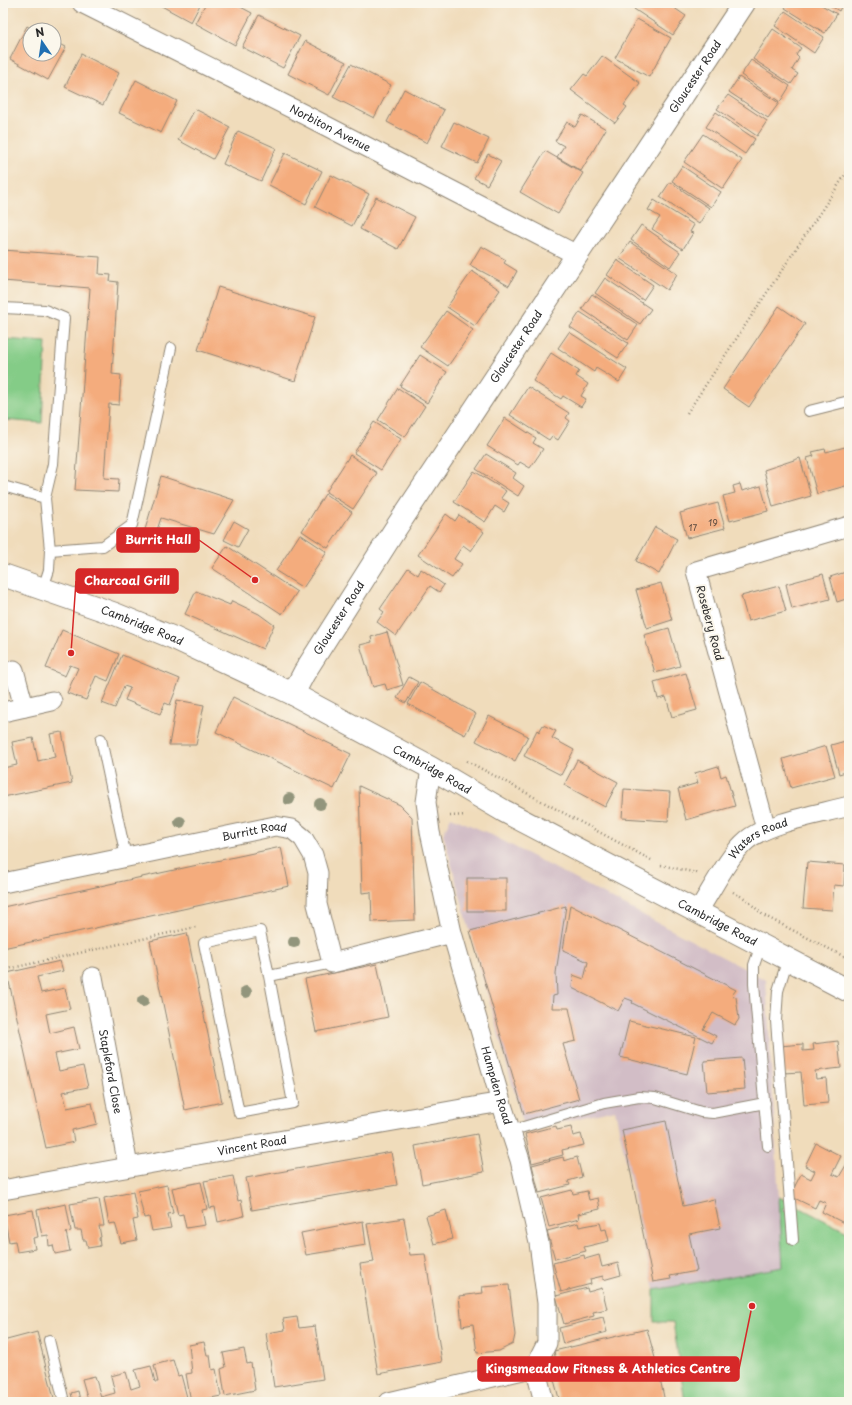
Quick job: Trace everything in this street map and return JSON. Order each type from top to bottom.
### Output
[{"type":"main road","name":"Gloucester Road","points":[[293,694],[304,673],[394,531],[742,4]]},
{"type":"main road","name":"Cambridge Road","points":[[3,575],[43,588],[174,638],[293,694],[431,768],[504,811],[849,991]]},
{"type":"street","name":"Norbiton Avenue","points":[[82,3],[306,115],[577,255]]},
{"type":"street","name":"Rosebery Road","points":[[766,829],[696,571],[849,526]]},
{"type":"street","points":[[14,670],[24,708]]},
{"type":"street","points":[[3,712],[52,701]]},
{"type":"street","name":"Hampden Road","points":[[431,768],[426,802],[430,832],[452,934],[500,1102],[520,1160],[539,1243],[547,1303],[547,1343],[535,1367]]},
{"type":"street","name":"Waters Road","points":[[698,911],[723,869],[747,841],[766,829],[849,806]]},
{"type":"street","name":"Burritt Road","points":[[3,883],[275,826],[292,829],[303,838],[313,855],[318,873],[317,904],[332,963]]},
{"type":"street","points":[[332,963],[452,934]]},
{"type":"street","name":"Stapleford Close","points":[[93,977],[128,1166]]},
{"type":"street","name":"Vincent Road","points":[[3,1190],[128,1166],[284,1141],[500,1102]]},
{"type":"street","points":[[389,1402],[535,1367],[544,1402]]},
{"type":"lane","points":[[3,308],[45,310],[64,318],[52,464],[45,498],[50,550],[49,570],[43,588]]},
{"type":"lane","points":[[50,550],[103,546],[132,525],[171,348]]},
{"type":"lane","points":[[809,411],[849,401]]},
{"type":"lane","points":[[3,486],[45,498]]},
{"type":"lane","points":[[101,739],[126,857]]},
{"type":"lane","points":[[260,931],[269,976],[293,1103],[239,1113],[204,943],[260,931]]},
{"type":"lane","points":[[761,945],[754,965],[754,984],[768,1146]]},
{"type":"lane","points":[[788,958],[778,990],[776,1021],[793,1240]]},
{"type":"lane","points":[[269,976],[332,963]]},
{"type":"lane","points":[[510,1131],[604,1103],[639,1097],[655,1098],[707,1113],[765,1103]]},
{"type":"lane","points":[[49,1340],[64,1402]]},
{"type":"path","points":[[687,413],[849,169]]},
{"type":"path","points":[[501,778],[596,830]]},
{"type":"path","points":[[3,970],[201,926],[204,943]]},
{"type":"path","points":[[800,934],[849,959]]},
{"type":"shaded area","points":[[451,817],[488,833],[766,980],[783,1267],[654,1290],[615,1110],[525,1130],[443,834]]},
{"type":"green space","points":[[3,339],[46,342],[42,423],[3,420]]},
{"type":"green space","points":[[779,1197],[849,1233],[849,1402],[685,1402],[673,1322],[654,1322],[654,1290],[783,1267]]},
{"type":"building","points":[[156,3],[201,3],[191,22]]},
{"type":"building","points":[[206,3],[233,3],[252,13],[235,45],[195,23]]},
{"type":"building","points":[[638,3],[667,3],[686,16],[673,35],[634,9]]},
{"type":"building","points":[[788,3],[818,3],[837,14],[825,33],[785,8]]},
{"type":"building","points":[[826,3],[843,3],[839,11]]},
{"type":"building","points":[[785,11],[824,37],[814,53],[775,26]]},
{"type":"building","points":[[259,15],[300,36],[283,68],[242,47]]},
{"type":"building","points":[[637,19],[671,38],[649,77],[615,58]]},
{"type":"building","points":[[773,29],[801,48],[796,55],[799,58],[792,70],[798,74],[791,84],[753,59]]},
{"type":"building","points":[[22,36],[22,62],[58,62],[48,80],[10,59]]},
{"type":"building","points":[[305,41],[346,62],[329,95],[288,74]]},
{"type":"building","points":[[62,45],[66,47],[62,54]]},
{"type":"building","points":[[81,54],[119,73],[103,105],[65,87]]},
{"type":"building","points":[[602,56],[640,83],[624,105],[627,107],[615,123],[571,90],[584,74],[587,76]]},
{"type":"building","points":[[751,60],[790,86],[780,102],[741,75]]},
{"type":"building","points":[[351,64],[391,85],[374,118],[333,97]]},
{"type":"building","points":[[739,77],[779,103],[768,118],[729,92]]},
{"type":"building","points":[[136,80],[177,101],[161,133],[119,113]]},
{"type":"building","points":[[404,89],[444,110],[427,143],[387,122]]},
{"type":"building","points":[[728,95],[767,121],[757,136],[717,109]]},
{"type":"building","points":[[195,109],[230,127],[213,159],[178,140]]},
{"type":"building","points":[[716,112],[755,139],[745,154],[706,127]]},
{"type":"building","points":[[582,115],[606,129],[581,171],[557,157],[564,146],[555,141],[567,122],[575,127]]},
{"type":"building","points":[[454,122],[489,139],[477,163],[442,146]]},
{"type":"building","points":[[238,131],[276,148],[261,181],[223,164]]},
{"type":"building","points":[[703,134],[742,160],[723,189],[684,162]]},
{"type":"building","points":[[545,151],[583,173],[558,214],[520,192]]},
{"type":"building","points":[[285,153],[322,171],[306,204],[269,185]]},
{"type":"building","points":[[488,154],[501,161],[487,185],[474,178]]},
{"type":"building","points":[[682,166],[721,192],[711,207],[672,181]]},
{"type":"building","points":[[331,175],[369,194],[352,226],[315,207]]},
{"type":"building","points":[[670,182],[709,208],[699,224],[660,197]]},
{"type":"building","points":[[376,197],[415,217],[398,249],[360,229]]},
{"type":"building","points":[[654,200],[694,225],[690,232],[693,233],[683,249],[652,229],[660,217],[648,210]]},
{"type":"building","points":[[641,225],[680,252],[670,267],[631,240]]},
{"type":"building","points":[[630,242],[677,274],[667,290],[619,258]]},
{"type":"building","points":[[481,246],[506,260],[504,263],[517,271],[509,286],[470,265]]},
{"type":"building","points":[[3,250],[100,257],[99,274],[111,275],[110,281],[118,282],[112,374],[121,375],[119,405],[109,404],[104,478],[119,479],[118,492],[75,490],[90,288],[3,281]]},
{"type":"building","points":[[617,260],[653,285],[643,300],[607,275]]},
{"type":"building","points":[[472,271],[500,290],[475,326],[447,307]]},
{"type":"building","points":[[605,278],[651,309],[640,324],[595,293]]},
{"type":"building","points":[[218,287],[315,317],[295,381],[198,350]]},
{"type":"building","points":[[592,294],[638,325],[628,340],[582,309]]},
{"type":"building","points":[[779,306],[805,324],[749,407],[723,389]]},
{"type":"building","points":[[446,311],[473,330],[448,366],[420,347]]},
{"type":"building","points":[[580,312],[628,343],[618,358],[570,327]]},
{"type":"building","points":[[569,332],[627,369],[619,382],[596,368],[594,372],[558,348]]},
{"type":"building","points":[[551,353],[579,371],[576,376],[588,384],[581,396],[586,399],[581,407],[563,396],[561,399],[533,381]]},
{"type":"building","points":[[420,355],[447,372],[427,403],[400,386]]},
{"type":"building","points":[[528,387],[569,413],[566,418],[570,421],[558,440],[552,436],[549,440],[510,415]]},
{"type":"building","points":[[398,388],[425,406],[405,437],[378,420]]},
{"type":"building","points":[[505,418],[536,438],[533,443],[543,449],[530,468],[520,462],[518,465],[487,446]]},
{"type":"building","points":[[374,422],[401,439],[381,470],[354,453]]},
{"type":"building","points":[[845,447],[849,463],[849,485],[817,494],[807,458],[814,456],[812,452],[825,449],[826,452]]},
{"type":"building","points":[[486,454],[516,473],[513,478],[524,486],[518,496],[476,469]]},
{"type":"building","points":[[350,455],[377,473],[353,509],[326,492]]},
{"type":"building","points":[[800,458],[811,496],[773,507],[764,470]]},
{"type":"building","points":[[474,471],[506,491],[501,498],[509,503],[504,512],[495,506],[485,522],[454,502]]},
{"type":"building","points":[[161,476],[234,500],[214,534],[161,518],[155,536],[144,533]]},
{"type":"building","points":[[740,484],[742,491],[761,486],[768,511],[730,521],[723,496],[735,493],[733,486]]},
{"type":"building","points":[[325,494],[352,512],[328,548],[302,531]]},
{"type":"building","points":[[718,503],[725,528],[687,538],[680,513]]},
{"type":"building","points":[[446,514],[455,521],[459,515],[484,532],[471,551],[463,545],[454,559],[462,564],[452,578],[418,555]]},
{"type":"building","points":[[234,521],[248,529],[238,547],[224,540]]},
{"type":"building","points":[[655,527],[677,539],[659,574],[636,561]]},
{"type":"building","points":[[300,534],[327,552],[303,588],[276,571]]},
{"type":"building","points":[[227,546],[297,592],[282,614],[212,568]]},
{"type":"building","points":[[408,568],[418,575],[421,569],[444,585],[439,592],[430,586],[396,636],[377,622],[384,612],[380,609]]},
{"type":"building","points":[[849,571],[849,598],[837,602],[830,577]]},
{"type":"building","points":[[823,574],[830,599],[792,609],[786,584]]},
{"type":"building","points":[[661,583],[672,620],[647,628],[636,590]]},
{"type":"building","points":[[779,586],[786,611],[748,621],[741,596]]},
{"type":"building","points":[[196,591],[230,605],[232,601],[259,614],[274,625],[263,649],[185,614]]},
{"type":"building","points":[[669,628],[680,666],[655,673],[644,635]]},
{"type":"building","points":[[62,630],[119,654],[108,681],[96,676],[86,700],[67,693],[78,668],[70,665],[65,676],[46,668]]},
{"type":"building","points":[[387,632],[403,685],[387,690],[385,684],[373,687],[360,645],[372,642],[371,637]]},
{"type":"building","points":[[122,655],[180,679],[170,705],[165,703],[160,714],[125,700],[130,688],[124,686],[115,708],[102,703]]},
{"type":"building","points":[[686,673],[697,710],[672,717],[666,697],[658,699],[654,682]]},
{"type":"building","points":[[409,677],[418,682],[406,703],[397,698]]},
{"type":"building","points":[[420,682],[476,714],[465,735],[408,704]]},
{"type":"building","points":[[233,697],[351,754],[334,789],[216,732]]},
{"type":"building","points":[[177,700],[204,705],[196,745],[169,745]]},
{"type":"building","points":[[489,716],[528,736],[515,761],[476,741]]},
{"type":"building","points":[[543,725],[556,731],[552,738],[574,750],[561,775],[524,756],[537,730],[539,732]]},
{"type":"building","points":[[62,732],[72,783],[3,797],[3,768],[17,765],[12,742],[33,738],[38,761],[55,757],[50,734]]},
{"type":"building","points":[[849,740],[849,771],[839,774],[831,745]]},
{"type":"building","points":[[826,746],[835,776],[791,788],[783,759]]},
{"type":"building","points":[[577,760],[618,782],[605,807],[564,785]]},
{"type":"building","points":[[718,766],[721,777],[726,775],[735,806],[686,820],[678,789],[698,783],[695,773]]},
{"type":"building","points":[[359,786],[400,805],[412,817],[415,920],[372,922],[371,892],[362,893]]},
{"type":"building","points":[[624,789],[670,792],[668,821],[622,818]]},
{"type":"building","points":[[281,847],[289,886],[3,948],[3,907]]},
{"type":"building","points":[[807,862],[845,865],[844,886],[834,885],[832,910],[803,908]]},
{"type":"building","points":[[467,878],[506,878],[506,911],[467,911]]},
{"type":"building","points":[[570,905],[736,990],[732,995],[736,997],[739,1019],[735,1025],[713,1013],[703,1029],[716,1036],[712,1043],[632,1003],[633,1001],[625,998],[618,1011],[572,988],[573,975],[584,979],[588,962],[563,950]]},
{"type":"building","points":[[566,906],[556,973],[557,995],[553,996],[552,1008],[569,1008],[576,1041],[563,1044],[579,1099],[524,1114],[470,931]]},
{"type":"building","points":[[187,933],[222,1102],[185,1110],[150,941]]},
{"type":"building","points":[[60,961],[63,971],[37,977],[41,993],[65,988],[70,1009],[46,1014],[50,1033],[74,1027],[79,1049],[55,1054],[59,1071],[83,1066],[88,1087],[63,1092],[67,1108],[92,1103],[97,1124],[72,1130],[74,1142],[46,1148],[7,973]]},
{"type":"building","points":[[377,964],[388,1017],[316,1032],[305,979]]},
{"type":"building","points":[[629,1021],[696,1037],[687,1074],[620,1057]]},
{"type":"building","points":[[838,1041],[841,1068],[815,1071],[816,1079],[826,1078],[828,1103],[804,1105],[801,1072],[783,1073],[780,1046],[803,1044],[803,1051],[814,1050],[813,1044]]},
{"type":"building","points":[[742,1058],[745,1089],[707,1092],[704,1061]]},
{"type":"building","points":[[666,1121],[683,1206],[714,1199],[720,1228],[689,1234],[697,1271],[670,1276],[671,1279],[653,1282],[622,1130]]},
{"type":"building","points":[[556,1126],[557,1130],[571,1127],[573,1136],[581,1134],[584,1145],[562,1150],[563,1155],[532,1163],[525,1134]]},
{"type":"building","points":[[477,1134],[484,1172],[422,1184],[415,1146]]},
{"type":"building","points":[[816,1143],[841,1156],[832,1174],[839,1177],[849,1160],[849,1212],[844,1223],[822,1212],[826,1203],[819,1200],[815,1208],[790,1196],[801,1174],[811,1179],[815,1171],[805,1166]]},
{"type":"building","points":[[391,1152],[397,1185],[252,1210],[246,1178]]},
{"type":"building","points":[[563,1157],[564,1161],[577,1157],[582,1177],[568,1181],[570,1185],[539,1193],[532,1165]]},
{"type":"building","points":[[233,1176],[238,1201],[241,1200],[244,1216],[218,1222],[215,1207],[210,1208],[204,1181]]},
{"type":"building","points":[[201,1182],[207,1209],[202,1210],[205,1225],[186,1228],[183,1214],[178,1215],[172,1188]]},
{"type":"building","points":[[167,1185],[173,1213],[168,1214],[171,1228],[152,1231],[149,1217],[144,1218],[138,1191]]},
{"type":"building","points":[[572,1190],[573,1194],[587,1191],[589,1200],[598,1198],[600,1209],[578,1214],[579,1219],[549,1227],[541,1198]]},
{"type":"building","points":[[133,1192],[138,1219],[133,1220],[137,1240],[121,1243],[115,1223],[109,1224],[104,1198]]},
{"type":"building","points":[[99,1199],[104,1226],[99,1226],[101,1237],[99,1238],[100,1246],[88,1248],[86,1240],[83,1240],[81,1230],[75,1230],[70,1204]]},
{"type":"building","points":[[66,1204],[71,1231],[66,1232],[70,1251],[55,1254],[53,1245],[49,1246],[48,1235],[42,1236],[37,1210]]},
{"type":"building","points":[[33,1210],[38,1237],[33,1238],[35,1249],[17,1252],[15,1241],[9,1242],[4,1215]]},
{"type":"building","points":[[446,1210],[453,1239],[434,1244],[426,1216]]},
{"type":"building","points":[[404,1218],[410,1255],[425,1254],[442,1362],[378,1374],[360,1264],[374,1262],[367,1224]]},
{"type":"building","points":[[363,1221],[366,1245],[306,1255],[301,1233]]},
{"type":"building","points":[[578,1223],[579,1227],[600,1223],[602,1230],[606,1229],[609,1241],[584,1247],[586,1251],[555,1259],[547,1231]]},
{"type":"building","points":[[584,1255],[585,1259],[599,1255],[602,1267],[618,1263],[621,1275],[603,1280],[603,1276],[590,1279],[591,1284],[561,1292],[553,1263]]},
{"type":"building","points":[[509,1285],[515,1335],[513,1344],[499,1351],[477,1353],[473,1324],[462,1326],[459,1296],[483,1293],[482,1287]]},
{"type":"building","points":[[587,1288],[588,1292],[602,1288],[607,1309],[593,1312],[594,1316],[564,1324],[556,1296]]},
{"type":"building","points":[[297,1317],[299,1328],[315,1326],[323,1379],[274,1387],[266,1333],[285,1330],[283,1319]]},
{"type":"building","points":[[603,1317],[607,1332],[563,1344],[559,1328]]},
{"type":"building","points":[[647,1329],[665,1402],[560,1402],[551,1369],[557,1367],[554,1351]]},
{"type":"building","points":[[37,1332],[55,1402],[3,1402],[3,1384],[8,1382],[3,1361],[3,1341]]},
{"type":"building","points":[[204,1342],[207,1355],[210,1355],[212,1370],[216,1369],[221,1396],[191,1402],[186,1374],[192,1373],[189,1345]]},
{"type":"building","points":[[244,1349],[247,1364],[251,1363],[255,1390],[225,1396],[221,1369],[226,1367],[223,1353]]},
{"type":"building","points":[[173,1360],[178,1376],[181,1375],[188,1401],[73,1402],[71,1393],[78,1391],[80,1400],[88,1400],[82,1379],[95,1376],[101,1397],[115,1393],[111,1376],[126,1372],[131,1389],[140,1386],[135,1370],[151,1366],[155,1382],[158,1382],[154,1365]]},
{"type":"place","name":"Burrit Hall","points":[[255,580]]},
{"type":"place","name":"Charcoal Grill","points":[[71,653]]},
{"type":"place","name":"Kingsmeadow Fitness & Athletics Centre","points":[[752,1306]]}]
